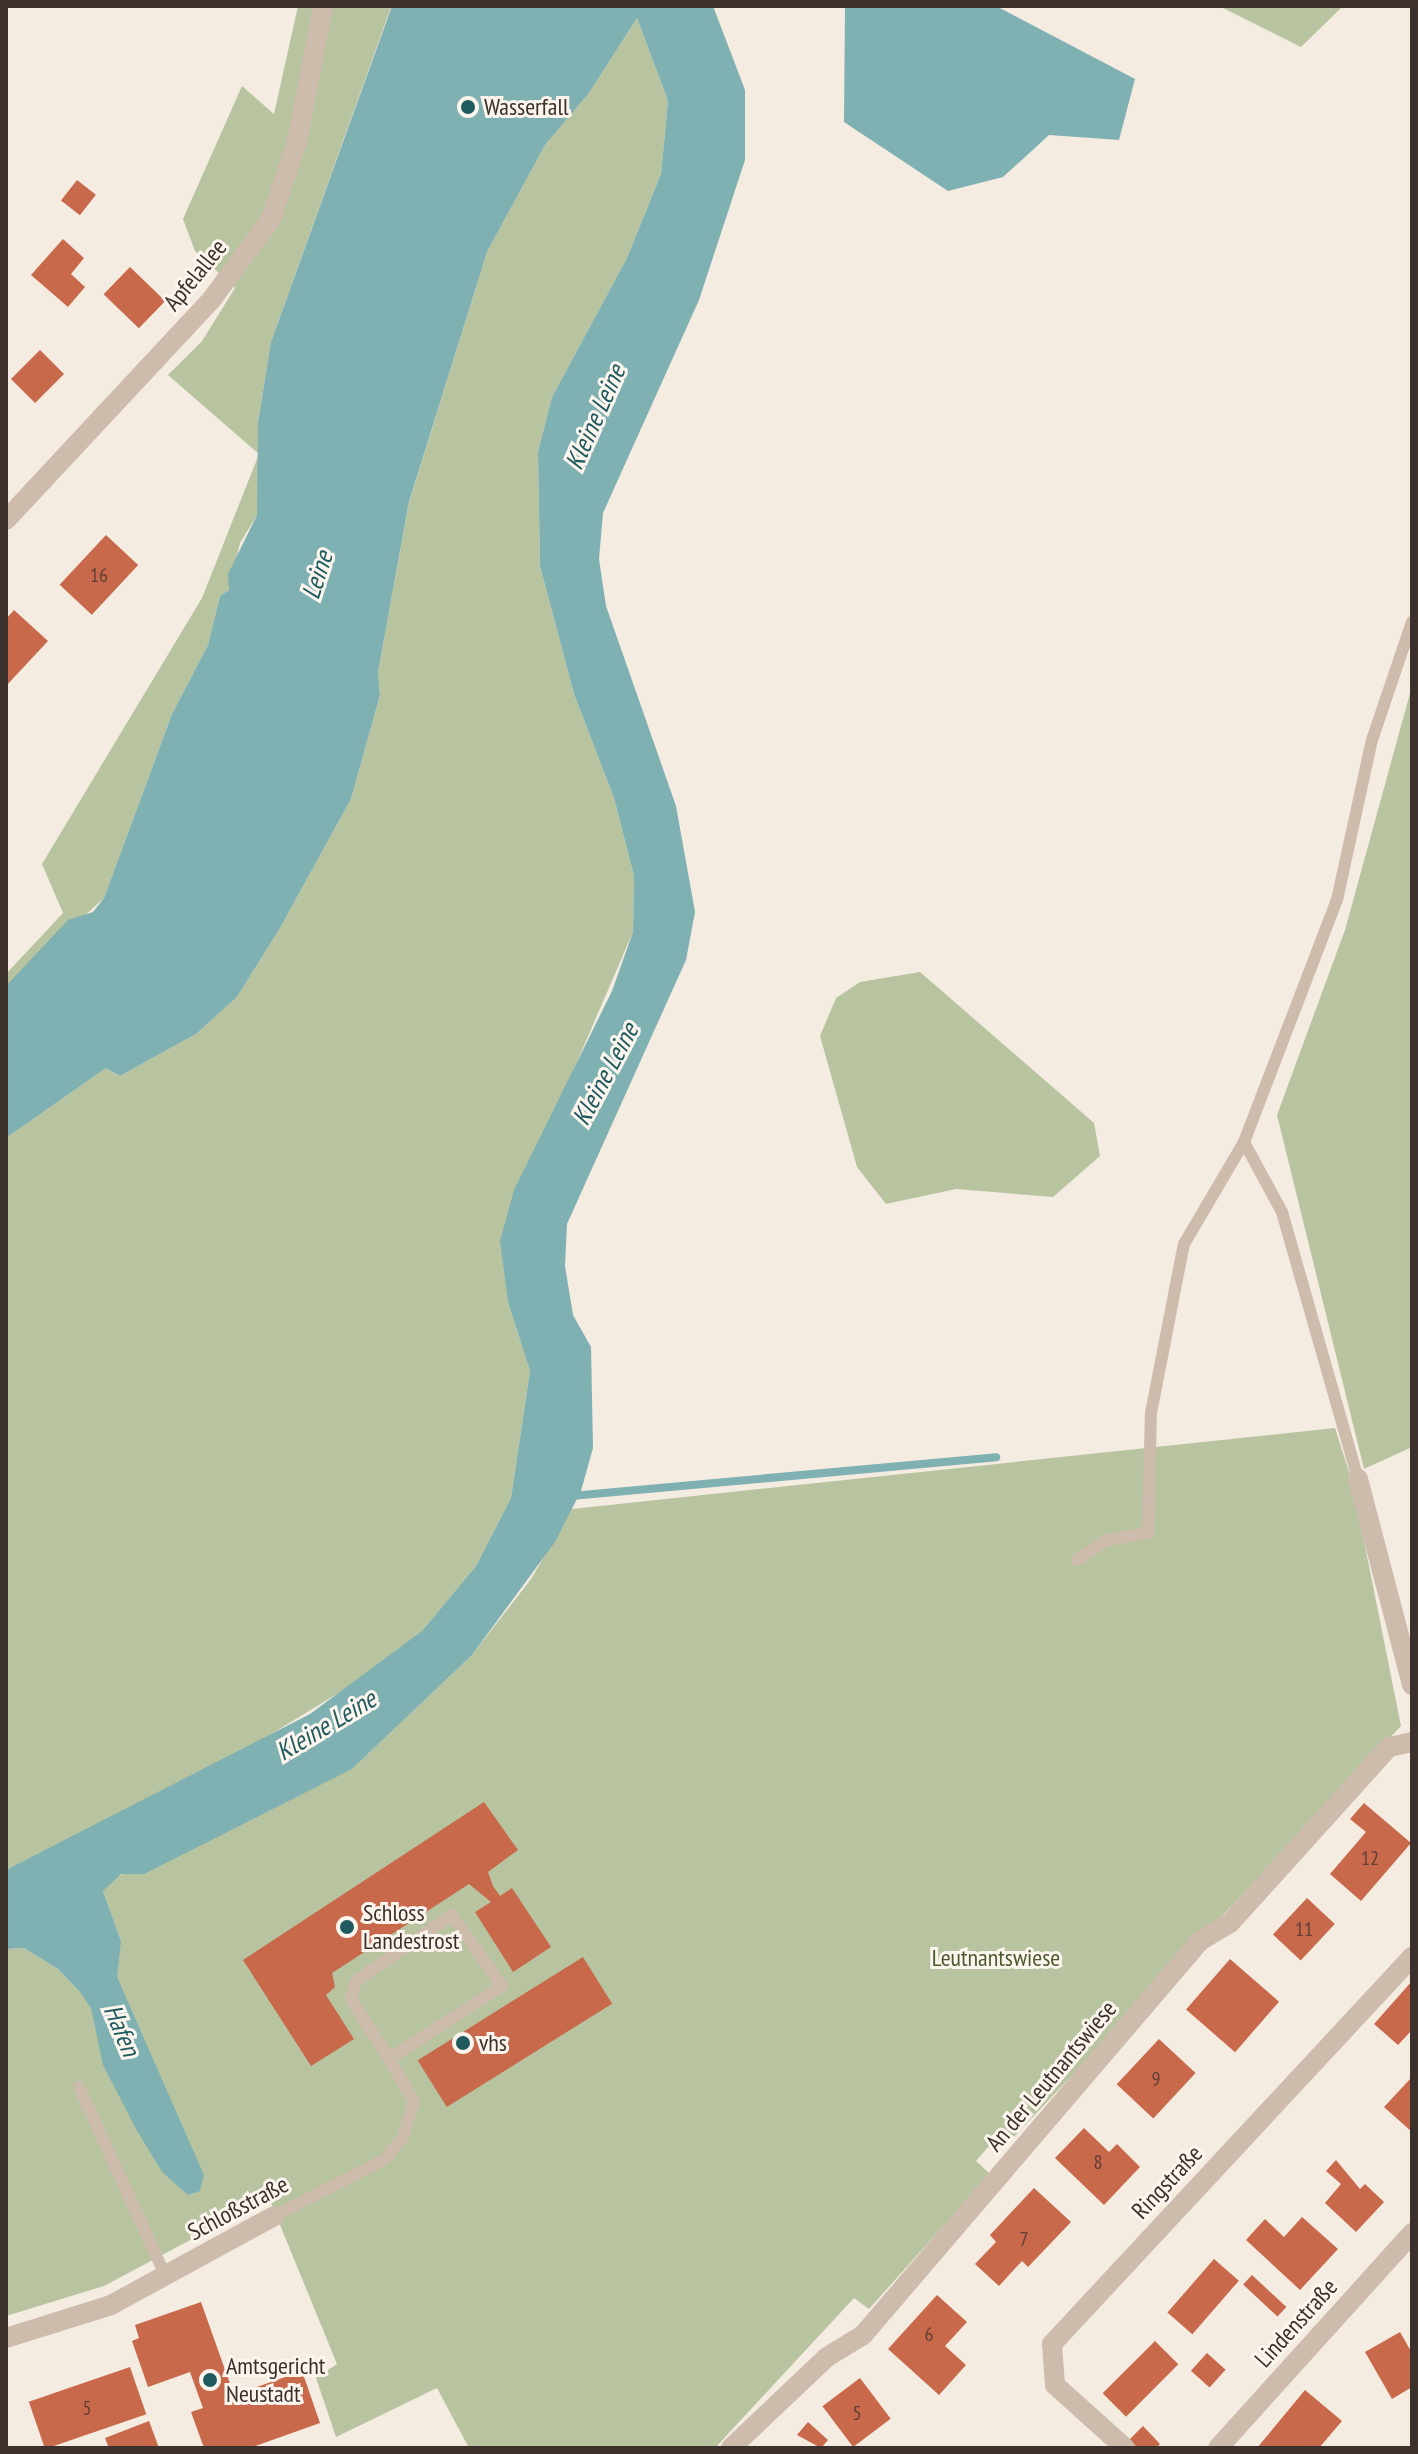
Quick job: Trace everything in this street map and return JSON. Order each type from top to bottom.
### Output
[{"type":"street","name":"Apfelallee","points":[[6,520],[212,299],[271,219],[297,142],[323,6]]},
{"type":"street","points":[[1358,1479],[1412,1685]]},
{"type":"street","name":"An der Leutnantswiese","points":[[731,2448],[827,2357],[863,2335],[1200,1941],[1230,1923],[1389,1747],[1412,1742]]},
{"type":"street","name":"Ringstraße","points":[[1125,2448],[1055,2385],[1052,2344],[1412,1957]]},
{"type":"street","name":"Schloßstraße","points":[[6,2338],[111,2305],[274,2216]]},
{"type":"street","name":"Lindenstraße","points":[[1218,2448],[1412,2233]]},
{"type":"lane","points":[[1077,1560],[1107,1540],[1148,1533],[1151,1413],[1184,1244],[1244,1142],[1337,900],[1372,740],[1412,622]]},
{"type":"lane","points":[[1244,1142],[1282,1212],[1358,1479]]},
{"type":"lane","name":"Schloßstraße","points":[[274,2216],[365,2173],[403,2137],[414,2102],[351,1999],[356,1981],[452,1915],[502,1986],[389,2059]]},
{"type":"lane","points":[[79,2087],[166,2277]]},
{"type":"green space","points":[[298,6],[391,7],[271,342],[258,422],[259,454],[168,375],[202,341],[235,288],[195,251],[183,219],[242,86],[274,114]]},
{"type":"green space","points":[[1219,6],[1343,6],[1301,47]]},
{"type":"green space","points":[[637,18],[668,101],[661,174],[627,258],[552,397],[538,452],[540,566],[574,694],[614,798],[634,876],[633,932],[567,1085],[508,1302],[530,1371],[511,1498],[476,1566],[422,1631],[368,1675],[227,1761],[6,1870],[6,1138],[106,1068],[120,1076],[196,1034],[237,997],[280,928],[351,799],[380,695],[378,672],[409,503],[487,252],[545,145],[589,93]]},
{"type":"green space","points":[[259,455],[257,515],[240,543],[229,590],[220,596],[208,645],[172,714],[104,898],[6,988],[6,974],[63,913],[42,864],[202,598]]},
{"type":"green space","points":[[1412,686],[1412,1447],[1364,1469],[1277,1115],[1345,930]]},
{"type":"green space","points":[[920,972],[1094,1123],[1100,1156],[1053,1197],[956,1189],[886,1204],[857,1167],[820,1036],[836,998],[860,982]]},
{"type":"green space","name":"Leutnantswiese","points":[[1335,1428],[1352,1481],[1401,1726],[1013,2138],[1003,2130],[976,2161],[990,2174],[869,2309],[854,2298],[715,2448],[469,2448],[437,2388],[336,2437],[316,2378],[337,2364],[269,2198],[104,2286],[6,2316],[6,1949],[24,1948],[58,1969],[80,1992],[121,1941],[103,1891],[114,1878],[352,1769],[472,1655],[531,1579],[572,1509]]},
{"type":"water","points":[[392,6],[713,6],[745,90],[745,160],[699,300],[603,513],[599,559],[606,606],[676,806],[695,912],[686,960],[567,1224],[565,1266],[573,1315],[591,1347],[593,1448],[581,1491],[555,1542],[472,1655],[352,1769],[144,1874],[121,1874],[103,1891],[121,1941],[117,1977],[204,2175],[200,2191],[188,2195],[162,2172],[136,2129],[103,2065],[91,2008],[80,1992],[58,1969],[24,1948],[6,1949],[6,1870],[310,1714],[422,1631],[476,1566],[511,1498],[530,1371],[508,1302],[500,1241],[514,1190],[612,991],[633,932],[634,876],[614,798],[574,694],[540,566],[538,452],[552,397],[627,258],[661,174],[668,101],[637,18],[589,93],[545,145],[487,252],[409,502],[378,672],[380,695],[351,799],[280,928],[237,997],[196,1034],[120,1076],[106,1068],[6,1138],[6,986],[68,920],[93,912],[104,898],[172,714],[208,645],[220,596],[229,590],[228,574],[257,515],[258,422],[271,342]]},
{"type":"water","points":[[845,6],[996,6],[1135,79],[1119,140],[1049,135],[1003,177],[948,191],[844,122]]},
{"type":"building","points":[[77,180],[96,195],[80,215],[61,200]]},
{"type":"building","points":[[63,239],[84,258],[71,274],[85,287],[68,307],[31,275]]},
{"type":"building","points":[[130,267],[165,301],[139,328],[104,294]]},
{"type":"building","points":[[40,350],[64,374],[35,403],[11,379]]},
{"type":"building","points":[[106,535],[138,565],[92,615],[60,585]]},
{"type":"building","points":[[14,610],[48,641],[6,686],[6,619]]},
{"type":"building","name":"Schloss Landestrost","points":[[484,1802],[518,1850],[488,1872],[493,1886],[500,1896],[512,1888],[551,1947],[513,1972],[475,1912],[491,1902],[469,1884],[332,1973],[335,1987],[326,1995],[354,2039],[311,2066],[243,1960]]},
{"type":"building","points":[[1364,1803],[1411,1843],[1361,1901],[1330,1874],[1366,1832],[1350,1819]]},
{"type":"building","points":[[1307,1898],[1335,1924],[1301,1960],[1273,1935]]},
{"type":"building","points":[[583,1957],[612,2004],[447,2107],[418,2060]]},
{"type":"building","points":[[1230,1959],[1279,2002],[1235,2052],[1186,2010]]},
{"type":"building","points":[[1412,1981],[1412,2030],[1398,2045],[1374,2024]]},
{"type":"building","points":[[1159,2039],[1196,2073],[1153,2118],[1117,2084]]},
{"type":"building","points":[[1412,2077],[1412,2132],[1384,2107]]},
{"type":"building","points":[[1084,2128],[1109,2152],[1117,2144],[1140,2167],[1104,2205],[1055,2158]]},
{"type":"building","points":[[1336,2160],[1360,2189],[1365,2184],[1384,2202],[1356,2232],[1325,2203],[1341,2184],[1326,2171]]},
{"type":"building","points":[[1034,2188],[1071,2222],[1028,2267],[1022,2261],[999,2286],[975,2264],[996,2242],[990,2235]]},
{"type":"building","points":[[1302,2217],[1338,2249],[1300,2290],[1246,2240],[1265,2219],[1284,2237]]},
{"type":"building","points":[[1214,2259],[1239,2281],[1192,2334],[1167,2313]]},
{"type":"building","points":[[1252,2275],[1286,2307],[1278,2317],[1243,2285]]},
{"type":"building","points":[[937,2295],[967,2322],[945,2346],[966,2365],[939,2395],[888,2349]]},
{"type":"building","name":"Amtsgericht Neustadt","points":[[201,2302],[234,2395],[302,2371],[320,2423],[250,2448],[204,2448],[191,2412],[203,2408],[190,2372],[148,2387],[132,2341],[139,2338],[135,2325]]},
{"type":"building","points":[[1400,2332],[1412,2353],[1412,2387],[1392,2399],[1365,2352]]},
{"type":"building","points":[[1155,2341],[1178,2364],[1126,2417],[1103,2393]]},
{"type":"building","points":[[1207,2353],[1226,2370],[1210,2388],[1191,2371]]},
{"type":"building","points":[[130,2367],[146,2414],[45,2448],[29,2402]]},
{"type":"building","points":[[860,2378],[891,2419],[853,2447],[822,2406]]},
{"type":"building","points":[[1305,2390],[1342,2421],[1319,2448],[1257,2448]]},
{"type":"building","points":[[149,2421],[159,2448],[109,2448],[105,2438]]},
{"type":"building","points":[[808,2422],[828,2440],[821,2448],[797,2435]]},
{"type":"building","points":[[1143,2426],[1160,2444],[1156,2448],[1138,2448],[1129,2440]]},
{"type":"waterway","points":[[571,1496],[996,1457]]},
{"type":"place","name":"Wasserfall","points":[[468,107]]},
{"type":"place","name":"Schloss Landestrost","points":[[347,1927]]},
{"type":"place","name":"vhs","points":[[463,2043]]},
{"type":"place","name":"Amtsgericht Neustadt","points":[[210,2380]]},
{"type":"water label","name":"Kleine Leine","points":[[595,417]]},
{"type":"water label","name":"Leine","points":[[317,575]]},
{"type":"water label","name":"Kleine Leine","points":[[605,1074]]},
{"type":"water label","name":"Kleine Leine","points":[[326,1725]]},
{"type":"water label","name":"Hafen","points":[[122,2030]]}]
